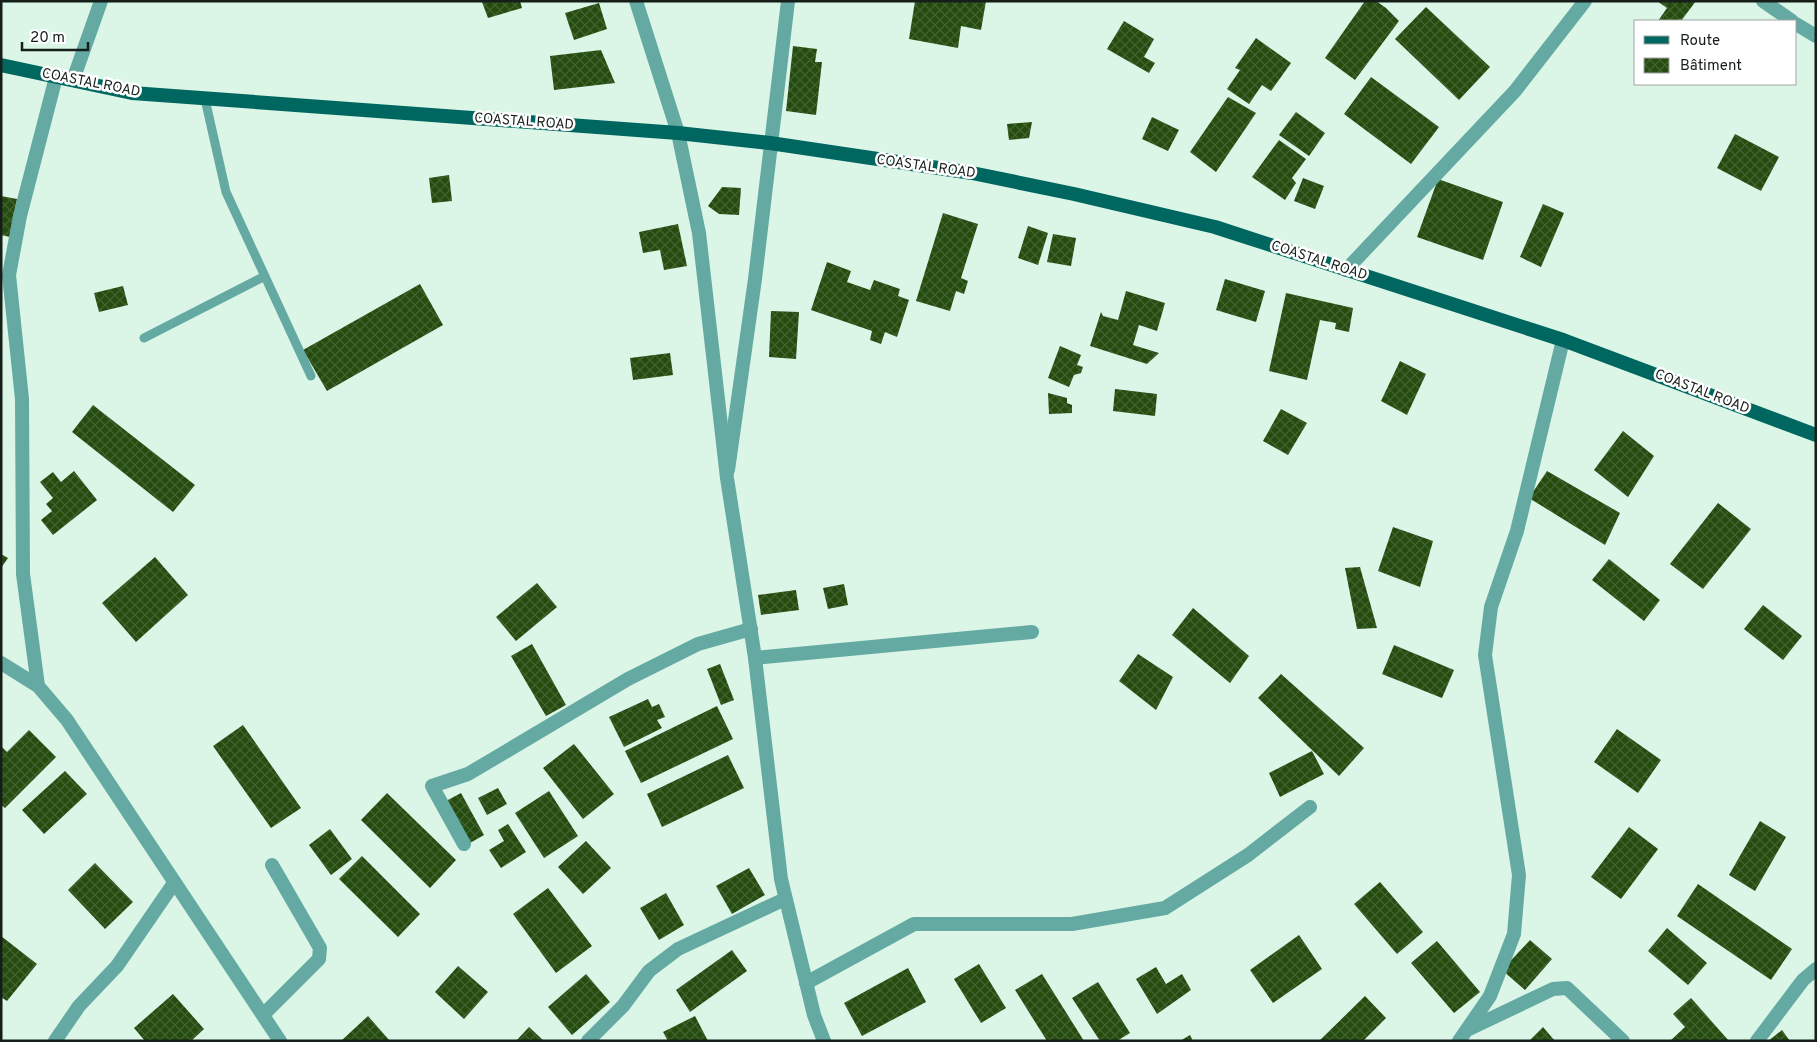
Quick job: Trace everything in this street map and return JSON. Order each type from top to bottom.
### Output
[{"type":"main road","name":"COASTAL ROAD","points":[[1,65],[132,93],[678,133],[770,143],[972,173],[1074,194],[1216,227],[1563,340],[1816,435]]},
{"type":"street","points":[[73,80],[101,1]]},
{"type":"street","points":[[636,1],[678,133],[699,233],[727,478],[756,658],[781,879],[814,1015],[824,1041]]},
{"type":"street","points":[[727,478],[755,279],[788,1]]},
{"type":"street","points":[[1346,270],[1515,91],[1585,1]]},
{"type":"street","points":[[1763,1],[1791,20]]},
{"type":"street","points":[[1797,25],[1816,36]]},
{"type":"street","points":[[38,686],[23,574],[22,399],[9,275],[20,216],[56,76]]},
{"type":"street","points":[[1462,1036],[1490,996],[1514,934],[1519,875],[1486,655],[1490,607],[1517,532],[1563,340]]},
{"type":"street","points":[[464,844],[432,786],[468,774],[628,680],[698,644],[751,629]]},
{"type":"street","points":[[756,658],[1032,632]]},
{"type":"street","points":[[1,663],[38,686],[67,720],[280,1041]]},
{"type":"street","points":[[806,983],[914,924],[1072,924],[1165,908],[1248,855],[1310,807]]},
{"type":"street","points":[[263,1015],[319,960],[320,948],[272,865]]},
{"type":"street","points":[[55,1041],[79,1006],[117,966],[174,883]]},
{"type":"street","points":[[588,1041],[623,1006],[649,971],[678,950],[785,898]]},
{"type":"street","points":[[1757,1041],[1804,980],[1816,969]]},
{"type":"street","points":[[1462,1036],[1553,989],[1567,988],[1623,1041]]},
{"type":"lane","points":[[205,99],[226,192],[311,376]]},
{"type":"lane","points":[[144,338],[265,276]]},
{"type":"building","points":[[520,1],[522,8],[488,18],[482,2]]},
{"type":"building","points":[[915,1],[986,1],[981,30],[961,26],[958,48],[909,39]]},
{"type":"building","points":[[1365,1],[1376,1],[1399,21],[1355,80],[1325,58]]},
{"type":"building","points":[[1657,1],[1696,1],[1682,20],[1659,20],[1667,8]]},
{"type":"building","points":[[599,3],[607,29],[574,40],[565,13]]},
{"type":"building","points":[[1426,7],[1490,67],[1459,100],[1395,39]]},
{"type":"building","points":[[1124,21],[1154,39],[1144,57],[1155,63],[1149,73],[1107,49]]},
{"type":"building","points":[[1256,38],[1291,63],[1271,91],[1262,85],[1249,104],[1227,89],[1240,70],[1235,68]]},
{"type":"building","points":[[793,46],[817,49],[815,62],[822,62],[816,115],[786,111]]},
{"type":"building","points":[[601,50],[615,83],[554,90],[550,56]]},
{"type":"building","points":[[1371,77],[1439,127],[1411,164],[1344,114]]},
{"type":"building","points":[[1228,97],[1256,113],[1216,172],[1190,152]]},
{"type":"building","points":[[1296,112],[1325,133],[1309,156],[1279,135]]},
{"type":"building","points":[[1152,117],[1179,130],[1168,151],[1142,139]]},
{"type":"building","points":[[1032,122],[1029,138],[1009,140],[1007,124]]},
{"type":"building","points":[[1735,134],[1779,157],[1761,191],[1717,168]]},
{"type":"building","points":[[1279,140],[1306,159],[1292,178],[1296,183],[1285,200],[1252,177]]},
{"type":"building","points":[[449,175],[452,201],[432,203],[429,178]]},
{"type":"building","points":[[1303,178],[1324,186],[1315,209],[1294,201]]},
{"type":"building","points":[[1438,179],[1503,202],[1483,260],[1417,237]]},
{"type":"building","points":[[722,187],[741,188],[739,215],[719,214],[708,206]]},
{"type":"building","points":[[1,196],[17,199],[10,237],[1,235]]},
{"type":"building","points":[[1543,204],[1564,213],[1541,267],[1520,257]]},
{"type":"building","points":[[943,213],[978,224],[961,278],[968,281],[964,294],[956,291],[950,311],[916,301]]},
{"type":"building","points":[[678,224],[687,266],[664,270],[660,250],[643,253],[639,232]]},
{"type":"building","points":[[1028,226],[1048,233],[1038,265],[1018,258]]},
{"type":"building","points":[[1053,234],[1076,238],[1071,266],[1047,262]]},
{"type":"building","points":[[827,262],[851,271],[847,282],[870,290],[874,280],[900,289],[898,296],[909,300],[897,337],[885,332],[881,344],[870,340],[872,331],[811,310]]},
{"type":"building","points":[[1225,279],[1265,291],[1256,322],[1216,310]]},
{"type":"building","points":[[420,284],[443,325],[327,391],[303,350]]},
{"type":"building","points":[[123,286],[128,305],[99,312],[94,293]]},
{"type":"building","points":[[1126,291],[1165,303],[1157,331],[1139,325],[1133,345],[1159,353],[1147,364],[1090,346],[1101,312],[1103,316],[1118,320]]},
{"type":"building","points":[[1286,293],[1353,308],[1349,332],[1335,329],[1336,323],[1320,320],[1307,380],[1269,371]]},
{"type":"building","points":[[771,311],[799,312],[796,359],[769,357]]},
{"type":"building","points":[[1060,346],[1081,355],[1077,365],[1083,367],[1081,373],[1074,375],[1069,387],[1048,378]]},
{"type":"building","points":[[670,353],[673,375],[633,380],[630,358]]},
{"type":"building","points":[[1400,361],[1426,374],[1407,415],[1381,401]]},
{"type":"building","points":[[1115,389],[1157,394],[1155,416],[1113,411]]},
{"type":"building","points":[[1048,393],[1067,398],[1067,403],[1072,405],[1072,413],[1049,414]]},
{"type":"building","points":[[93,405],[195,485],[173,512],[72,432]]},
{"type":"building","points":[[1281,409],[1307,423],[1288,455],[1263,441]]},
{"type":"building","points":[[1623,431],[1654,456],[1628,497],[1594,470]]},
{"type":"building","points":[[74,471],[97,500],[53,535],[41,520],[52,511],[46,504],[53,498],[40,482],[53,472],[61,482]]},
{"type":"building","points":[[1547,471],[1620,513],[1605,545],[1529,498]]},
{"type":"building","points":[[1718,503],[1751,529],[1703,589],[1670,564]]},
{"type":"building","points":[[1393,527],[1433,541],[1420,587],[1378,571]]},
{"type":"building","points":[[1,554],[8,558],[1,568]]},
{"type":"building","points":[[155,557],[188,595],[136,642],[102,603]]},
{"type":"building","points":[[1609,559],[1660,600],[1644,621],[1592,580]]},
{"type":"building","points":[[1360,567],[1377,628],[1357,629],[1345,568]]},
{"type":"building","points":[[537,583],[557,607],[516,641],[496,617]]},
{"type":"building","points":[[844,584],[848,605],[828,609],[823,588]]},
{"type":"building","points":[[796,590],[799,610],[761,615],[758,595]]},
{"type":"building","points":[[1763,605],[1802,636],[1783,660],[1744,629]]},
{"type":"building","points":[[1193,608],[1249,656],[1230,683],[1172,635]]},
{"type":"building","points":[[532,644],[566,705],[546,716],[511,656]]},
{"type":"building","points":[[1394,645],[1454,670],[1442,698],[1382,674]]},
{"type":"building","points":[[1138,654],[1173,677],[1156,710],[1119,681]]},
{"type":"building","points":[[720,664],[734,700],[721,705],[707,669]]},
{"type":"building","points":[[1281,674],[1364,748],[1339,776],[1258,698]]},
{"type":"building","points":[[648,699],[652,707],[659,704],[665,717],[657,720],[662,728],[624,747],[609,717]]},
{"type":"building","points":[[717,706],[733,739],[641,783],[625,751]]},
{"type":"building","points":[[243,725],[301,808],[271,828],[213,746]]},
{"type":"building","points":[[1617,729],[1661,760],[1638,793],[1594,762]]},
{"type":"building","points":[[29,730],[56,757],[5,808],[1,805],[1,746],[7,752]]},
{"type":"building","points":[[574,744],[614,794],[583,819],[543,768]]},
{"type":"building","points":[[1312,751],[1324,774],[1280,797],[1269,773]]},
{"type":"building","points":[[728,755],[744,788],[662,827],[647,794]]},
{"type":"building","points":[[65,771],[87,794],[44,834],[22,810]]},
{"type":"building","points":[[498,788],[507,804],[487,815],[478,798]]},
{"type":"building","points":[[549,791],[578,836],[544,858],[515,813]]},
{"type":"building","points":[[387,793],[456,860],[430,888],[361,820]]},
{"type":"building","points":[[461,793],[484,835],[470,843],[446,801]]},
{"type":"building","points":[[1760,821],[1786,837],[1755,891],[1729,875]]},
{"type":"building","points":[[508,824],[526,852],[501,868],[489,850],[504,841],[498,830]]},
{"type":"building","points":[[1629,827],[1658,849],[1621,899],[1591,877]]},
{"type":"building","points":[[330,829],[352,859],[331,875],[309,845]]},
{"type":"building","points":[[586,841],[611,868],[583,894],[558,867]]},
{"type":"building","points":[[362,856],[420,914],[398,937],[339,879]]},
{"type":"building","points":[[95,863],[133,902],[105,929],[68,890]]},
{"type":"building","points":[[749,868],[765,895],[732,914],[716,886]]},
{"type":"building","points":[[1380,882],[1423,932],[1397,954],[1354,904]]},
{"type":"building","points":[[1698,884],[1792,949],[1771,980],[1677,916]]},
{"type":"building","points":[[548,888],[592,946],[556,973],[513,914]]},
{"type":"building","points":[[666,893],[684,925],[659,940],[640,908]]},
{"type":"building","points":[[1667,928],[1707,963],[1688,985],[1648,951]]},
{"type":"building","points":[[1299,935],[1322,969],[1273,1003],[1250,970]]},
{"type":"building","points":[[1,936],[37,964],[7,1001],[1,997]]},
{"type":"building","points":[[1530,940],[1552,959],[1525,990],[1502,970]]},
{"type":"building","points":[[1437,941],[1480,992],[1454,1013],[1411,963]]},
{"type":"building","points":[[732,950],[747,971],[690,1012],[676,990]]},
{"type":"building","points":[[979,964],[1006,1008],[981,1023],[954,979]]},
{"type":"building","points":[[458,966],[488,992],[464,1019],[435,992]]},
{"type":"building","points":[[1156,967],[1166,984],[1182,974],[1191,990],[1157,1014],[1136,979]]},
{"type":"building","points":[[908,968],[926,1002],[862,1036],[844,1003]]},
{"type":"building","points":[[586,974],[610,1002],[572,1035],[548,1007]]},
{"type":"building","points":[[1042,974],[1084,1041],[1047,1041],[1015,990]]},
{"type":"building","points":[[1098,982],[1130,1033],[1117,1041],[1100,1041],[1072,998]]},
{"type":"building","points":[[173,994],[204,1029],[191,1041],[145,1041],[134,1028]]},
{"type":"building","points":[[1365,996],[1386,1018],[1363,1041],[1319,1041]]},
{"type":"building","points":[[1691,998],[1729,1041],[1670,1041],[1685,1027],[1673,1014]]},
{"type":"building","points":[[368,1016],[390,1041],[341,1041]]},
{"type":"building","points":[[695,1016],[708,1041],[668,1041],[663,1032]]},
{"type":"building","points":[[529,1027],[544,1041],[516,1041]]},
{"type":"building","points":[[1543,1027],[1555,1041],[1529,1041]]},
{"type":"building","points":[[1782,1030],[1790,1041],[1768,1041]]},
{"type":"building","points":[[1190,1035],[1193,1041],[1180,1041]]}]
